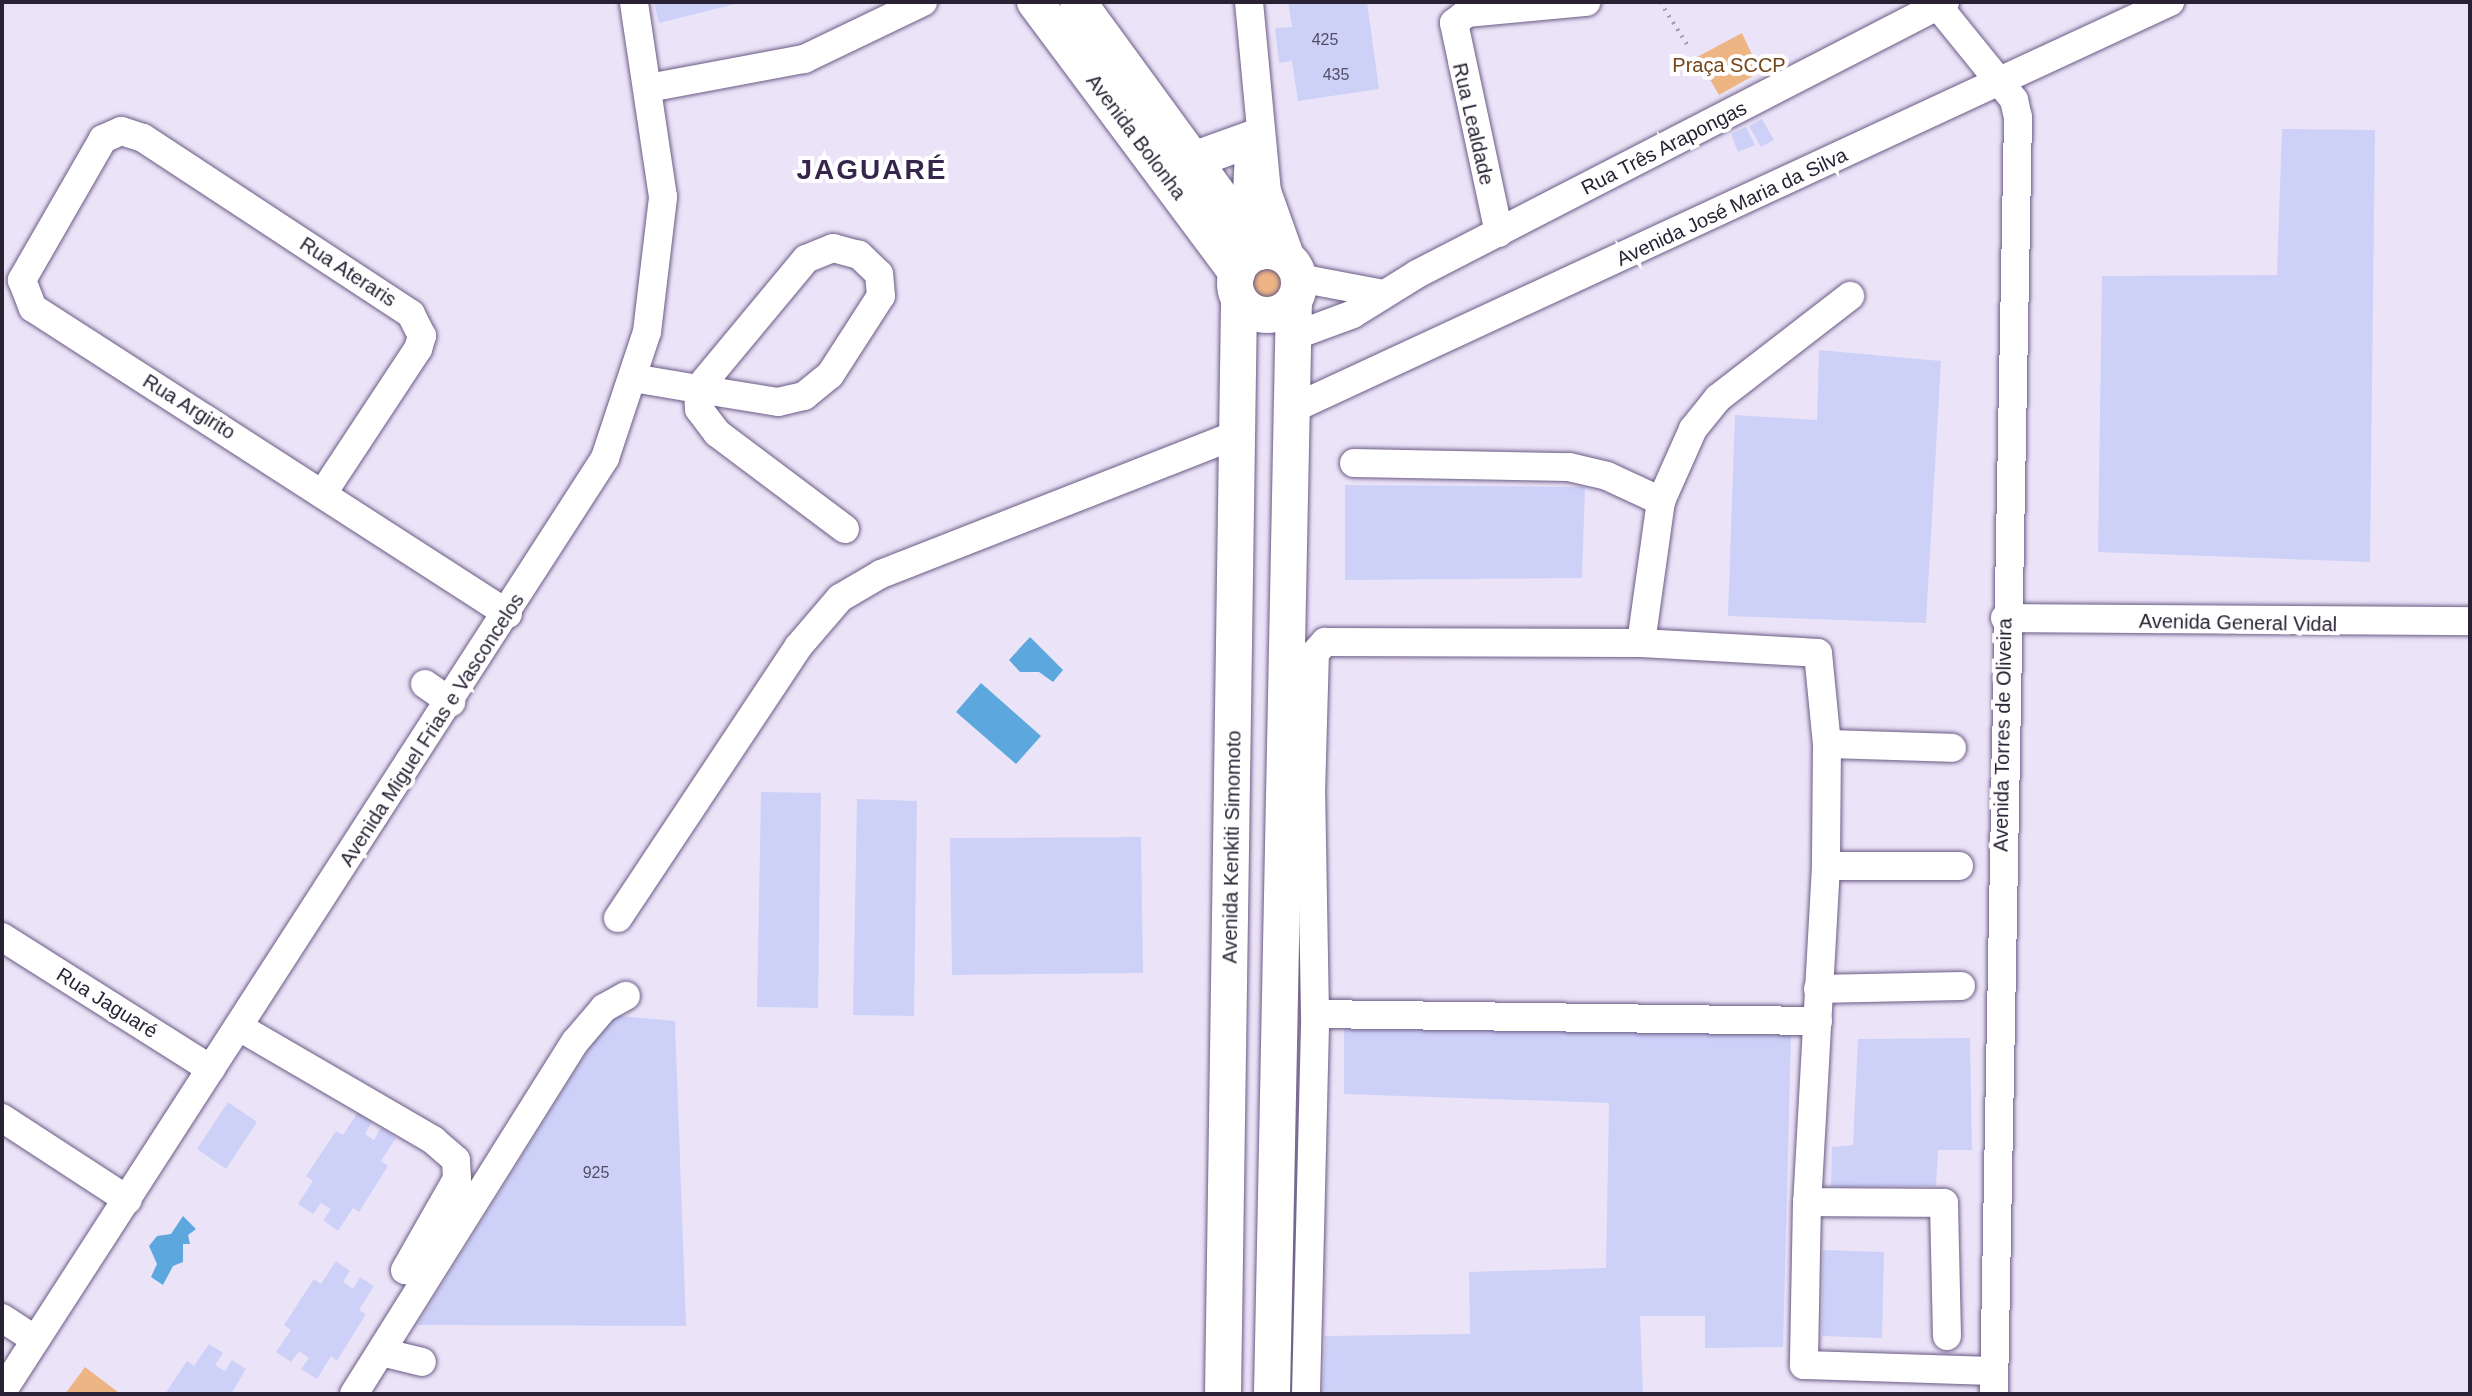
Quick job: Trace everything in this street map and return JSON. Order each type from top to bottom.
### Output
[{"type":"main road","name":"Avenida Bolonha","points":[[1035,2],[1273,282]]},
{"type":"main road","name":"Avenida Bolonha","points":[[1078,2],[1196,159],[1273,282]]},
{"type":"main road","points":[[1196,159],[1255,124]]},
{"type":"main road","points":[[1272,1394],[1292,409],[1273,282]]},
{"type":"main road","name":"Avenida Kenkiti Simomoto","points":[[1223,1394],[1238,434],[1273,282]]},
{"type":"main road","points":[[1233,808],[1284,811]]},
{"type":"street","name":"Avenida Miguel Frias e Vasconcelos","points":[[2,1392],[508,614],[605,458],[647,332],[663,197],[634,2]]},
{"type":"street","points":[[649,88],[804,59],[923,2]]},
{"type":"street","points":[[1249,2],[1255,124],[1270,209],[1273,282]]},
{"type":"street","name":"Rua Lealdade","points":[[1499,233],[1453,39],[1459,16],[1586,2]]},
{"type":"street","name":"Avenida José Maria da Silva","points":[[1292,409],[2170,2]]},
{"type":"street","name":"Avenida Torres de Oliveira","points":[[1942,4],[2014,100],[2018,117],[2005,618],[1994,1382]]},
{"type":"street","name":"Rua Três Arapongas","points":[[1383,294],[1942,4]]},
{"type":"street","name":"Rua Ateraris","points":[[103,139],[121,131],[143,138],[411,314],[422,336],[418,349],[323,493]]},
{"type":"street","name":"Rua Argirito","points":[[103,139],[22,280],[23,296],[508,614]]},
{"type":"street","points":[[633,378],[698,389],[778,402],[804,396],[830,375],[881,296],[879,274],[859,255],[833,248],[806,259],[698,389],[699,409],[717,433],[845,529]]},
{"type":"street","points":[[1273,282],[1383,294]]},
{"type":"street","points":[[1273,282],[1383,294]]},
{"type":"street","points":[[1641,643],[1661,501],[1676,459],[1718,398],[1850,296]]},
{"type":"street","points":[[618,918],[798,647],[840,598],[881,574],[1238,434]]},
{"type":"street","points":[[1354,463],[1569,467],[1607,476],[1661,501]]},
{"type":"street","name":"Avenida General Vidal","points":[[2005,618],[2470,621]]},
{"type":"street","points":[[1306,1394],[1315,1014],[1311,794],[1318,646],[1641,643],[1814,650],[1827,744],[1826,866],[1807,1202],[1804,1365],[1994,1382]]},
{"type":"street","points":[[425,684],[451,702]]},
{"type":"street","points":[[1827,744],[1952,748]]},
{"type":"street","points":[[1826,866],[1959,866]]},
{"type":"street","name":"Rua Jaguaré","points":[[2,937],[211,1069]]},
{"type":"street","points":[[1818,989],[1961,986]]},
{"type":"street","points":[[354,1394],[575,1042],[604,1008],[626,996]]},
{"type":"street","points":[[1315,1014],[1818,1021]]},
{"type":"street","points":[[239,1027],[433,1140],[456,1160],[457,1179],[405,1270]]},
{"type":"street","points":[[2,1118],[128,1200]]},
{"type":"street","points":[[1807,1202],[1944,1203],[1947,1336]]},
{"type":"street","points":[[2,1318],[34,1339]]},
{"type":"street","points":[[381,1352],[422,1362]]},
{"type":"path","points":[[1660,2],[1690,49]]},
{"type":"green space","name":"Praça SCCP","points":[[1742,33],[1760,72],[1719,95],[1697,57]]},
{"type":"green space","points":[[1268,268],[1279,273],[1284,284],[1279,295],[1268,300],[1257,295],[1252,284],[1257,273]]},
{"type":"green space","points":[[85,1367],[118,1392],[117,1394],[65,1394]]},
{"type":"water","points":[[1030,637],[1063,670],[1053,682],[1039,672],[1020,672],[1009,660]]},
{"type":"water","points":[[981,683],[1041,736],[1016,764],[956,712]]},
{"type":"water","points":[[183,1216],[196,1229],[188,1235],[190,1244],[183,1244],[183,1262],[173,1266],[163,1285],[151,1277],[157,1264],[149,1246],[157,1236],[171,1234]]},
{"type":"building","points":[[654,2],[739,2],[739,3],[659,23]]},
{"type":"building","points":[[1288,2],[1367,2],[1379,89],[1298,101],[1292,61],[1279,63],[1275,28],[1292,27]]},
{"type":"building","points":[[1762,119],[1774,140],[1761,147],[1749,126]]},
{"type":"building","points":[[1746,127],[1755,145],[1738,152],[1731,134]]},
{"type":"building","points":[[2282,129],[2375,130],[2370,562],[2098,552],[2102,276],[2277,275]]},
{"type":"building","points":[[1819,350],[1941,361],[1926,623],[1728,616],[1735,415],[1817,420]]},
{"type":"building","points":[[1345,485],[1585,487],[1582,578],[1345,580]]},
{"type":"building","points":[[761,792],[821,793],[818,1008],[757,1007]]},
{"type":"building","points":[[857,799],[917,801],[914,1016],[853,1015]]},
{"type":"building","points":[[1141,837],[1143,973],[952,975],[950,838]]},
{"type":"building","points":[[610,1015],[675,1021],[686,1326],[417,1325]]},
{"type":"building","points":[[1344,1024],[1791,1035],[1783,1347],[1705,1348],[1705,1316],[1640,1316],[1643,1394],[1323,1394],[1325,1336],[1470,1334],[1469,1272],[1606,1268],[1609,1103],[1344,1094]]},
{"type":"building","points":[[1970,1038],[1972,1150],[1938,1150],[1936,1186],[1831,1187],[1832,1147],[1853,1145],[1858,1039]]},
{"type":"building","points":[[228,1102],[257,1122],[226,1169],[197,1149]]},
{"type":"building","points":[[358,1112],[372,1122],[365,1134],[374,1140],[381,1128],[396,1138],[381,1161],[388,1166],[359,1212],[353,1208],[338,1231],[323,1220],[331,1209],[321,1203],[313,1214],[298,1204],[313,1181],[306,1176],[336,1131],[343,1135]]},
{"type":"building","points":[[1823,1250],[1884,1252],[1882,1338],[1822,1336]]},
{"type":"building","points":[[336,1261],[350,1271],[343,1282],[353,1289],[360,1277],[374,1286],[359,1310],[366,1314],[337,1361],[331,1356],[317,1379],[301,1369],[309,1358],[299,1351],[291,1362],[276,1352],[291,1330],[284,1325],[314,1279],[321,1284]]},
{"type":"building","points":[[209,1344],[223,1353],[215,1365],[225,1371],[232,1360],[246,1369],[231,1394],[165,1394],[187,1361],[194,1366]]},
{"type":"district","name":"JAGUARÉ","points":[[872,170]]}]
